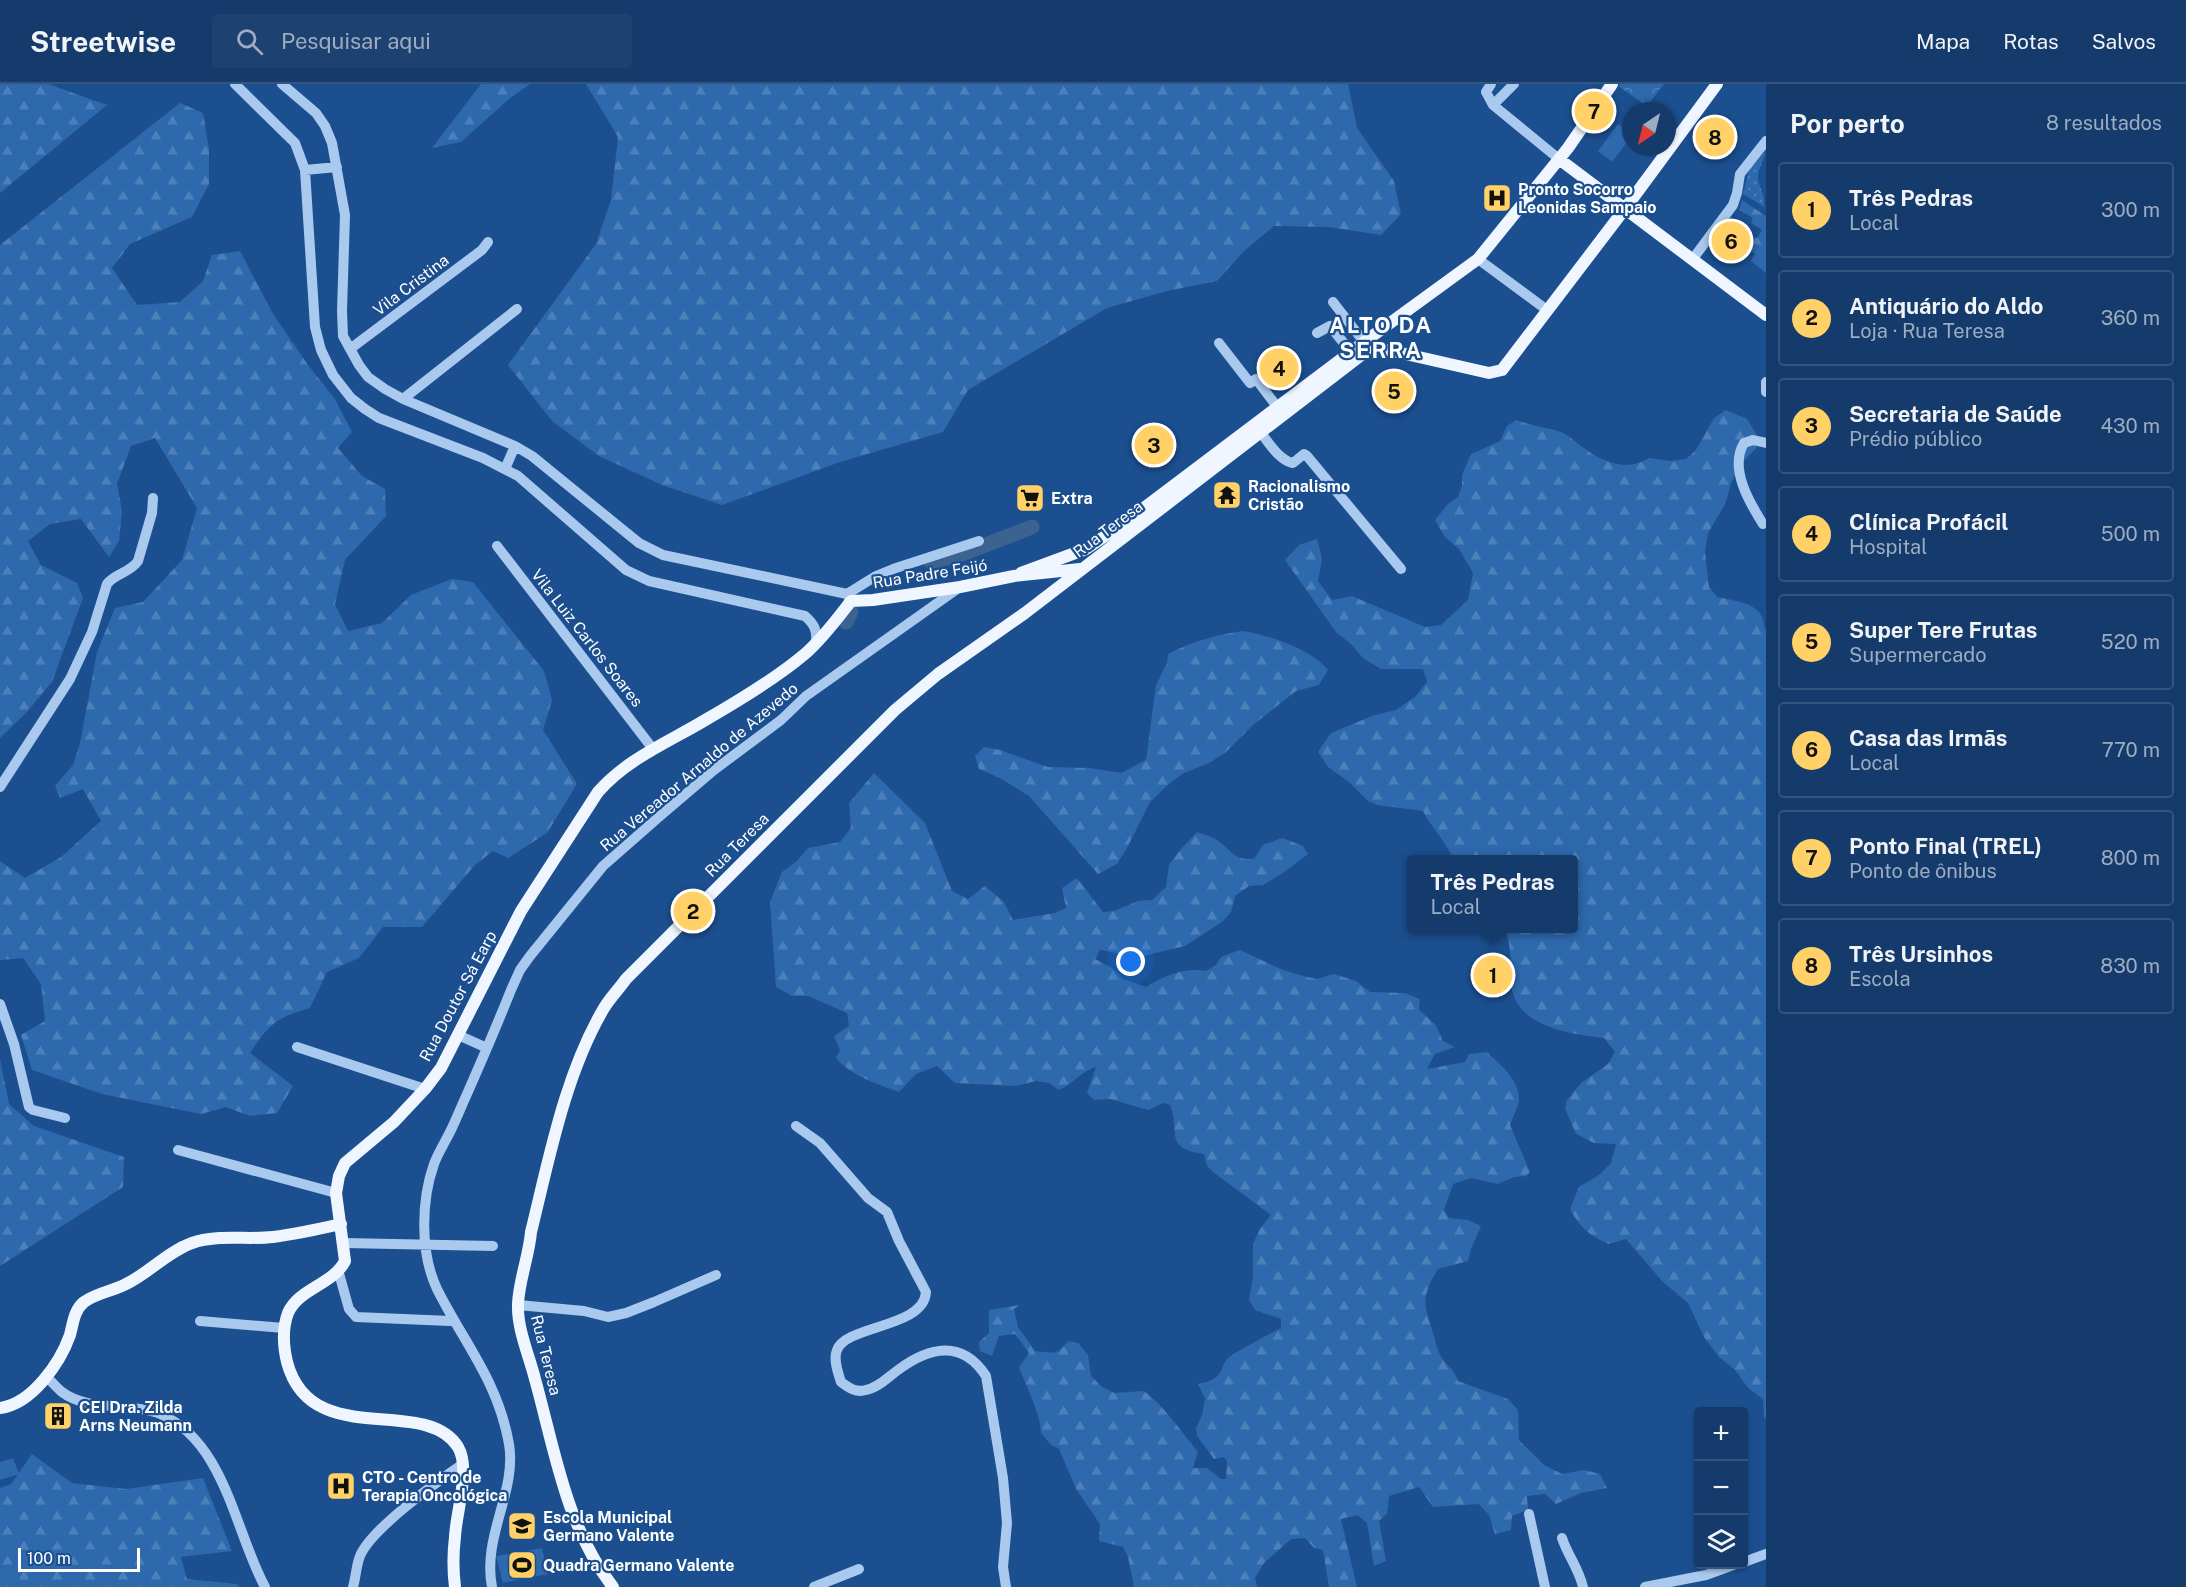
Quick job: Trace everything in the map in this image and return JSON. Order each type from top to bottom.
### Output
[{"type":"main road","name":"Rua Teresa","points":[[613,1587],[599,1569],[579,1531],[561,1479],[525,1344],[518,1305],[530,1249],[531,1232],[558,1119],[588,1041],[604,1007],[634,971],[895,710],[938,674],[1025,613],[1082,569],[1090,554],[1278,408],[1478,259],[1559,159],[1612,84]]},
{"type":"main road","points":[[1388,327],[1385,339],[1388,350],[1489,373],[1497,372],[1506,366],[1717,84]]},
{"type":"main road","points":[[1559,159],[1766,315]]},
{"type":"main road","name":"Rua Teresa","points":[[1090,554],[1127,536],[1364,353],[1388,350]]},
{"type":"main road","name":"Rua Padre Feijó","points":[[1014,576],[1035,567],[1090,554]]},
{"type":"main road","name":"Rua Padre Feijó","points":[[849,598],[873,600],[1014,576],[1082,569]]},
{"type":"main road","name":"Rua Doutor Sá Earp","points":[[338,1270],[345,1261],[350,1244],[341,1224],[336,1193],[339,1176],[345,1162],[394,1122],[441,1068],[521,911],[597,792],[612,776],[653,749],[707,719],[788,667],[816,643],[833,624],[849,598]]},
{"type":"main road","points":[[0,1408],[18,1402],[46,1376],[60,1358],[75,1316],[85,1301],[127,1284],[148,1272],[169,1255],[192,1243],[218,1239],[274,1237],[341,1224]]},
{"type":"main road","points":[[338,1270],[298,1298],[289,1312],[284,1328],[284,1348],[288,1365],[304,1394],[315,1403],[335,1412],[360,1418],[436,1427],[459,1449],[463,1464],[463,1480],[454,1537],[455,1587]]},
{"type":"street","points":[[235,84],[296,143],[305,170],[315,327],[321,350],[333,375],[351,398],[380,418],[505,469],[528,484],[626,570],[637,576],[649,581],[833,624]]},
{"type":"street","points":[[282,84],[316,113],[325,126],[332,143],[345,215],[342,311],[344,336],[368,377],[385,389],[403,399],[515,446],[553,471],[639,543],[663,555],[849,598],[876,576],[979,541]]},
{"type":"street","points":[[1491,84],[1486,92],[1493,105],[1559,159]]},
{"type":"street","points":[[1493,105],[1514,84]]},
{"type":"street","points":[[1692,260],[1733,205],[1740,174],[1766,141]]},
{"type":"street","points":[[305,170],[337,167]]},
{"type":"street","name":"Vila Cristina","points":[[350,349],[482,250],[488,242]]},
{"type":"street","points":[[1478,259],[1548,310]]},
{"type":"street","points":[[1333,302],[1364,342]]},
{"type":"street","points":[[403,399],[516,309]]},
{"type":"street","points":[[1317,333],[1330,326],[1351,352]]},
{"type":"street","points":[[1219,343],[1250,384],[1256,379],[1278,408]]},
{"type":"street","points":[[1766,382],[1766,392]]},
{"type":"street","points":[[1261,433],[1282,458],[1290,463],[1304,454],[1307,456],[1401,569]]},
{"type":"street","points":[[1763,524],[1744,488],[1739,455],[1744,442],[1753,440],[1766,443]]},
{"type":"street","points":[[505,469],[515,446]]},
{"type":"street","points":[[0,787],[70,680],[92,632],[108,584],[138,561],[152,513],[153,498]]},
{"type":"street","name":"Vila Luiz Carlos Soares","points":[[497,546],[653,749]]},
{"type":"street","name":"Rua Vereador Arnaldo de Azevedo","points":[[492,1587],[492,1541],[511,1465],[507,1437],[487,1375],[437,1288],[429,1267],[426,1204],[434,1163],[452,1129],[520,970],[603,866],[714,771],[781,720],[806,696],[960,587]]},
{"type":"street","points":[[805,616],[814,624],[817,632],[816,643]]},
{"type":"street","points":[[0,1004],[14,1044],[29,1107],[65,1118]]},
{"type":"street","points":[[458,1035],[487,1048]]},
{"type":"street","points":[[297,1047],[425,1089]]},
{"type":"street","points":[[796,1126],[820,1143],[868,1198],[887,1212],[899,1241],[921,1278],[926,1292],[924,1302],[912,1313],[851,1338],[840,1345],[836,1351],[836,1358],[841,1382],[853,1390],[869,1390],[919,1357],[951,1350],[958,1351],[972,1359],[986,1376],[1004,1478],[1007,1523],[1003,1567],[1006,1587]]},
{"type":"street","points":[[178,1150],[336,1193]]},
{"type":"street","points":[[350,1244],[493,1246]]},
{"type":"street","points":[[338,1270],[348,1304],[352,1314],[356,1317],[450,1321]]},
{"type":"street","points":[[518,1305],[584,1311],[608,1317],[627,1313],[716,1275]]},
{"type":"street","points":[[200,1321],[284,1328]]},
{"type":"street","points":[[46,1376],[63,1393],[80,1401],[160,1414],[193,1437],[209,1457],[224,1487],[265,1587]]},
{"type":"street","points":[[353,1587],[357,1564],[365,1546],[407,1506],[463,1464]]},
{"type":"street","points":[[1529,1514],[1545,1587]]},
{"type":"street","points":[[1562,1538],[1566,1552],[1580,1572],[1583,1587]]},
{"type":"street","points":[[1748,1560],[1766,1554]]},
{"type":"street","points":[[814,1587],[859,1569]]},
{"type":"street","points":[[1645,1587],[1706,1575],[1722,1569]]},
{"type":"green space","points":[[0,84],[48,84],[107,105],[0,193]]},
{"type":"green space","points":[[481,84],[530,84],[509,99],[461,142],[432,148]]},
{"type":"green space","points":[[586,84],[1348,84],[1357,128],[1394,181],[1401,214],[1381,235],[1329,227],[1274,226],[1244,251],[1217,281],[1167,291],[1107,308],[968,390],[943,432],[840,462],[722,505],[662,485],[599,456],[552,421],[508,365],[596,244],[611,200],[618,137]]},
{"type":"green space","points":[[1620,84],[1664,84],[1650,102],[1641,102],[1618,86]]},
{"type":"green space","points":[[180,103],[203,113],[209,149],[209,184],[192,217],[130,244],[112,268],[137,305],[180,302],[203,281],[212,255],[240,251],[273,314],[335,399],[352,432],[338,448],[362,476],[385,489],[386,516],[345,560],[335,604],[348,631],[382,623],[411,595],[452,579],[473,582],[544,671],[552,700],[543,730],[577,784],[547,833],[508,858],[493,851],[475,865],[422,927],[383,927],[359,958],[327,972],[310,1008],[289,1015],[269,1028],[250,1053],[293,1086],[277,1113],[250,1116],[226,1107],[201,1114],[102,1094],[32,1070],[21,1035],[45,1021],[41,984],[23,958],[0,960],[0,861],[25,878],[61,857],[101,821],[83,789],[60,798],[55,786],[73,765],[80,743],[97,652],[115,608],[143,602],[182,560],[197,508],[155,438],[131,446],[117,484],[122,511],[119,541],[109,557],[81,519],[50,524],[28,541],[41,565],[77,583],[83,598],[52,682],[25,714],[0,738],[0,245]]},
{"type":"green space","points":[[1618,124],[1622,127],[1622,149],[1612,162],[1598,151]]},
{"type":"green space","points":[[1766,150],[1758,178],[1766,208],[1743,194],[1749,170]]},
{"type":"green space","points":[[1742,200],[1766,216],[1766,273],[1751,261],[1755,254],[1746,246],[1752,237],[1757,238],[1762,230],[1751,223],[1753,218],[1739,210]]},
{"type":"green space","points":[[1726,410],[1747,419],[1758,437],[1756,448],[1742,463],[1731,483],[1726,502],[1708,533],[1705,552],[1709,587],[1717,597],[1742,602],[1754,608],[1762,617],[1766,631],[1766,1419],[1763,1399],[1748,1388],[1735,1370],[1719,1357],[1704,1337],[1688,1303],[1662,1281],[1626,1239],[1609,1244],[1596,1238],[1586,1231],[1570,1209],[1579,1187],[1599,1175],[1611,1163],[1616,1144],[1594,1143],[1576,1134],[1565,1109],[1567,1100],[1581,1083],[1608,1064],[1615,1052],[1604,1038],[1546,1026],[1522,1010],[1515,999],[1511,984],[1510,949],[1506,933],[1578,933],[1578,855],[1451,855],[1423,811],[1377,805],[1368,801],[1349,782],[1328,767],[1318,752],[1331,733],[1372,716],[1396,710],[1415,697],[1427,682],[1423,669],[1381,669],[1363,658],[1336,632],[1285,560],[1299,545],[1317,539],[1322,559],[1318,581],[1332,600],[1352,596],[1425,627],[1441,625],[1468,600],[1473,573],[1459,549],[1445,537],[1435,520],[1448,504],[1458,497],[1462,475],[1471,454],[1500,441],[1507,426],[1516,420],[1561,432],[1605,460],[1631,465],[1649,458],[1671,461],[1686,459],[1696,450],[1714,418]]},
{"type":"green space","points":[[1243,631],[1265,636],[1300,649],[1311,655],[1328,670],[1319,685],[1296,691],[1253,725],[1226,752],[1209,763],[1182,774],[1168,785],[1150,802],[1117,864],[1098,874],[1029,796],[1000,778],[979,769],[975,756],[984,747],[1000,750],[1048,767],[1090,768],[1121,773],[1146,760],[1156,685],[1167,663],[1168,654],[1205,639]]},
{"type":"green space","points":[[874,773],[925,823],[952,891],[968,899],[985,886],[1004,902],[1013,920],[1055,913],[1066,908],[1062,888],[1077,878],[1103,912],[1114,911],[1138,901],[1152,900],[1166,887],[1169,865],[1197,832],[1215,839],[1235,855],[1247,859],[1254,859],[1263,845],[1282,838],[1303,846],[1308,854],[1263,885],[1249,886],[1235,896],[1231,912],[1222,922],[1185,946],[1139,957],[1100,950],[1095,959],[1112,968],[1123,979],[1146,987],[1175,973],[1191,970],[1206,971],[1216,965],[1221,957],[1240,950],[1283,970],[1307,977],[1317,979],[1334,974],[1356,981],[1370,992],[1405,993],[1420,999],[1419,1010],[1435,1024],[1443,1041],[1455,1047],[1435,1054],[1427,1069],[1465,1062],[1469,1054],[1487,1052],[1502,1067],[1516,1084],[1518,1091],[1518,1104],[1510,1125],[1530,1172],[1526,1176],[1514,1177],[1498,1184],[1471,1178],[1453,1184],[1444,1210],[1449,1218],[1468,1220],[1481,1226],[1468,1261],[1438,1269],[1428,1288],[1426,1309],[1439,1353],[1458,1381],[1508,1399],[1518,1410],[1519,1440],[1544,1465],[1562,1474],[1584,1470],[1600,1474],[1607,1488],[1581,1493],[1556,1504],[1545,1494],[1527,1496],[1528,1510],[1512,1516],[1511,1530],[1495,1534],[1489,1515],[1479,1504],[1433,1507],[1419,1487],[1389,1496],[1387,1514],[1379,1521],[1386,1561],[1374,1566],[1367,1523],[1357,1515],[1341,1519],[1357,1587],[1329,1587],[1323,1550],[1314,1548],[1305,1538],[1291,1539],[1264,1563],[1255,1578],[1257,1587],[1134,1587],[1128,1557],[1123,1547],[1099,1541],[1100,1524],[1076,1489],[1059,1449],[1051,1445],[1041,1433],[1036,1409],[1019,1367],[1029,1353],[1015,1334],[999,1336],[992,1356],[980,1351],[979,1342],[989,1333],[989,1310],[1020,1305],[1014,1309],[1018,1327],[1035,1351],[1054,1352],[1068,1341],[1078,1343],[1088,1355],[1091,1376],[1101,1386],[1114,1393],[1144,1391],[1166,1412],[1198,1452],[1193,1468],[1207,1468],[1221,1479],[1226,1479],[1227,1462],[1224,1457],[1214,1459],[1197,1436],[1196,1428],[1202,1415],[1205,1399],[1198,1384],[1219,1375],[1224,1363],[1232,1355],[1281,1328],[1281,1319],[1255,1310],[1249,1300],[1253,1276],[1253,1244],[1260,1229],[1271,1215],[1213,1172],[1207,1166],[1204,1154],[1191,1151],[1178,1143],[1170,1105],[1163,1103],[1148,1110],[1110,1099],[1094,1100],[1087,1093],[1096,1067],[1086,1071],[1059,1090],[1049,1083],[1036,1081],[1016,1086],[955,1083],[937,1066],[916,1074],[899,1092],[857,1075],[836,1058],[840,1050],[834,1036],[849,1026],[847,1013],[808,996],[792,996],[776,987],[770,902],[782,872],[797,861],[808,848],[840,842],[851,828],[849,803]]},
{"type":"green space","points":[[0,1059],[9,1104],[34,1126],[124,1157],[123,1187],[0,1266]]},
{"type":"green space","points":[[32,1454],[72,1483],[126,1489],[203,1478],[232,1551],[181,1557],[187,1579],[237,1584],[239,1587],[0,1587],[0,1488],[11,1484]]},
{"type":"green space","points":[[13,1458],[19,1474],[0,1480],[0,1462]]},
{"type":"green space","name":"Quadra Germano Valente","points":[[542,1548],[548,1574],[503,1583],[496,1556]]},
{"type":"waterway","points":[[931,562],[962,554],[1032,527]]},
{"type":"waterway","points":[[846,622],[851,612]]},
{"type":"place","name":"Ponto Final (TREL)","points":[[1594,111]]},
{"type":"place","name":"Três Ursinhos","points":[[1715,137]]},
{"type":"place","name":"Pronto Socorro Leonidas Sampaio","points":[[1497,198]]},
{"type":"place","name":"Casa das Irmãs","points":[[1731,241]]},
{"type":"place","name":"Clínica Profácil","points":[[1279,368]]},
{"type":"place","name":"Super Tere Frutas","points":[[1394,391]]},
{"type":"place","name":"Secretaria de Saúde","points":[[1154,445]]},
{"type":"place","name":"Racionalismo Cristão","points":[[1227,495]]},
{"type":"place","name":"Extra","points":[[1030,498]]},
{"type":"place","name":"Antiquário do Aldo","points":[[693,911]]},
{"type":"place","name":"Três Pedras","points":[[1493,975]]},
{"type":"place","name":"CEI Dra. Zilda Arns Neumann","points":[[58,1416]]},
{"type":"place","name":"CTO - Centro de Terapia Oncológica","points":[[341,1486]]},
{"type":"place","name":"Escola Municipal Germano Valente","points":[[522,1526]]},
{"type":"place","name":"Quadra Germano Valente","points":[[522,1565]]},
{"type":"district","name":"ALTO DA SERRA","points":[[1381,338]]}]
